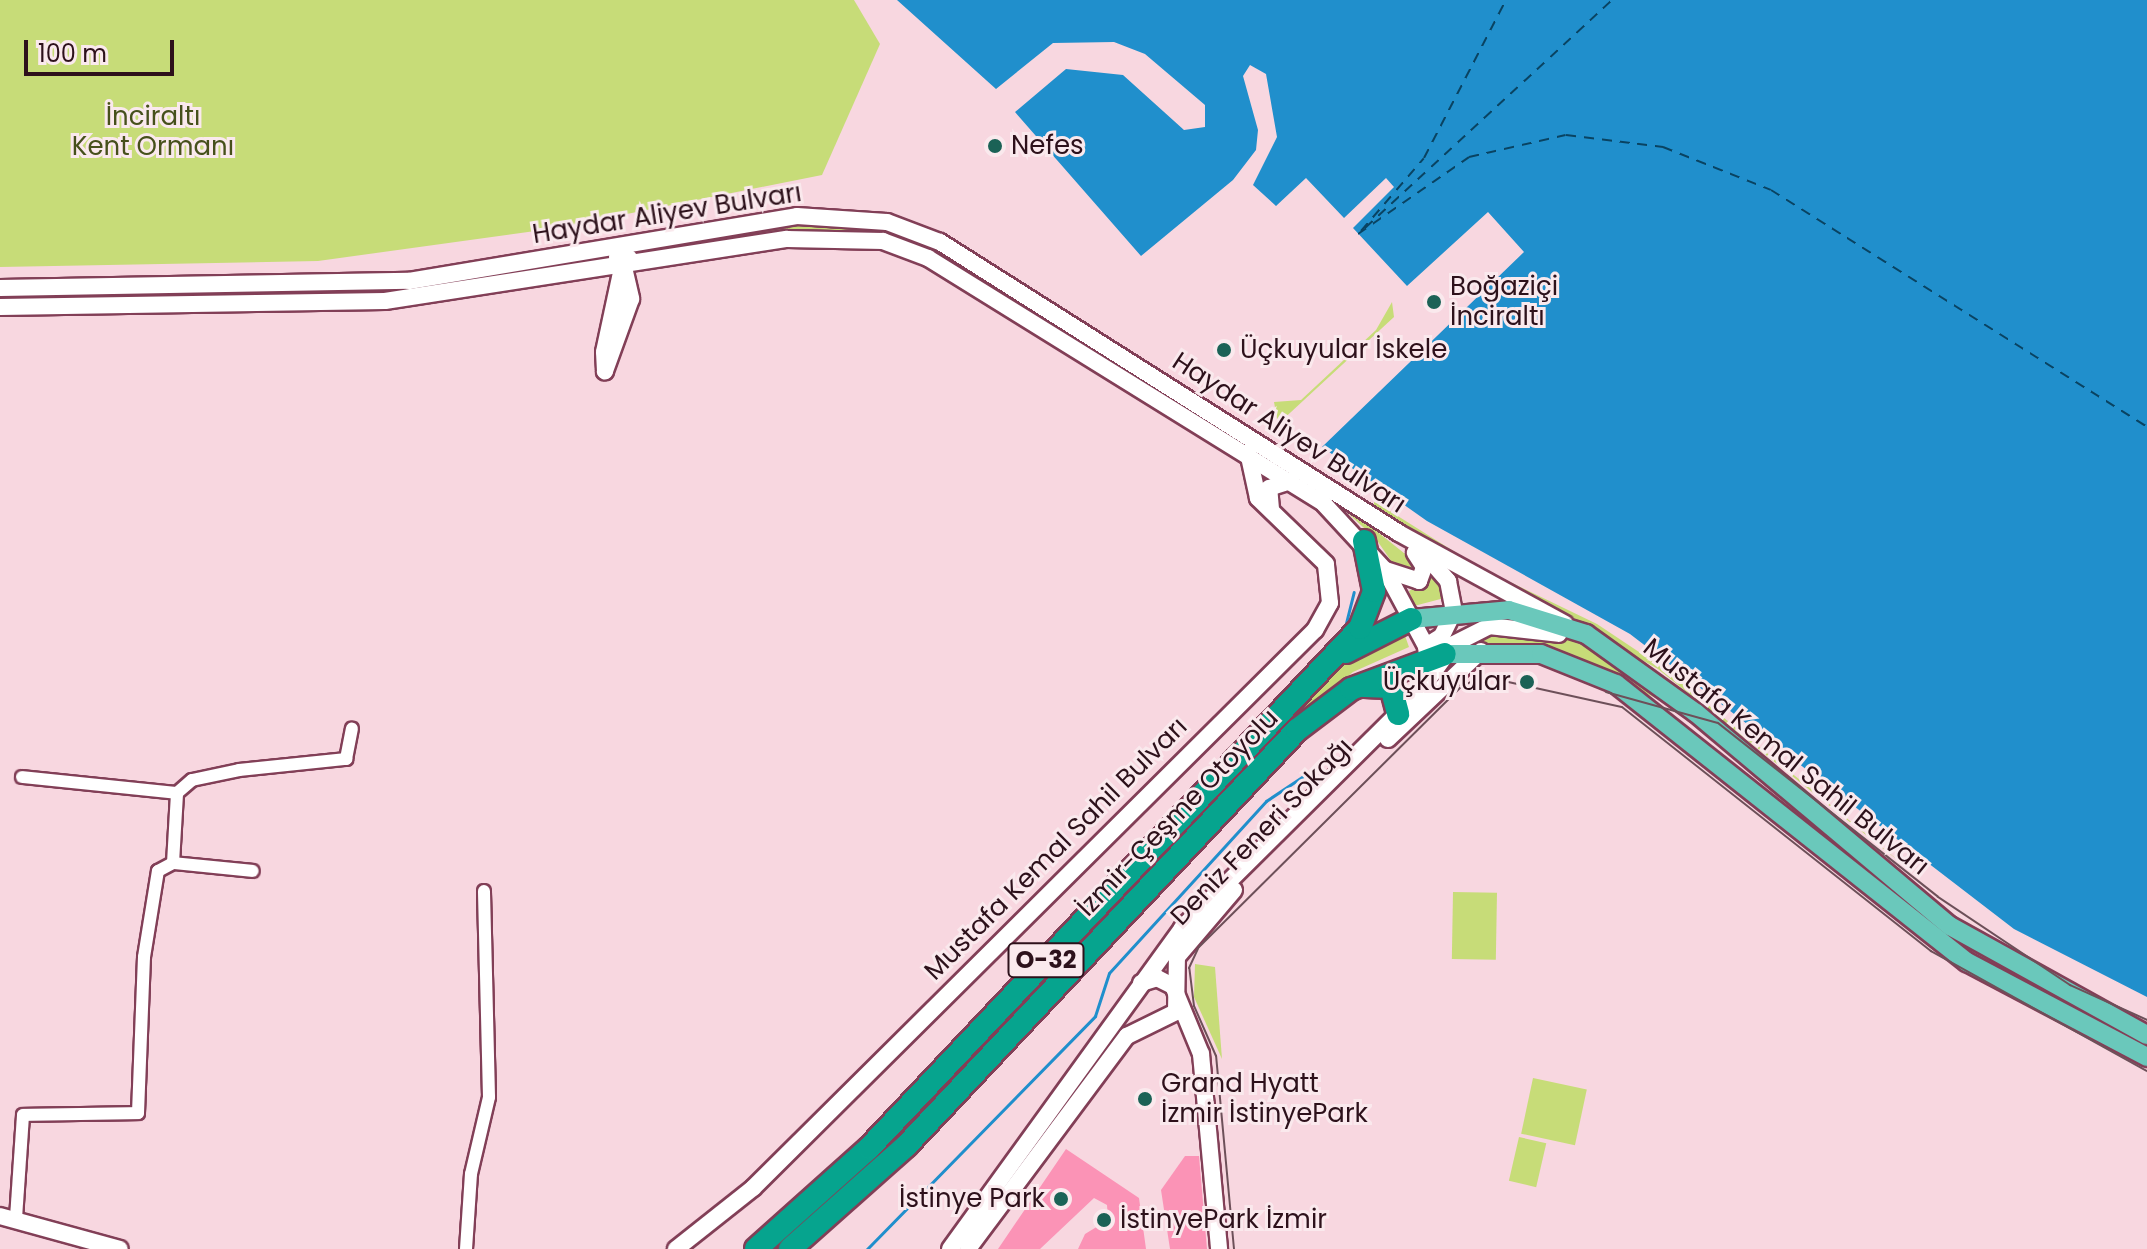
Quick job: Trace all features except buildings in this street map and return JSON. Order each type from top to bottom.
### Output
[{"type":"highway","points":[[1328,664],[1372,605],[1364,541]]},
{"type":"highway","name":"Mustafa Kemal Sahil Bulvarı","points":[[1328,664],[1411,619]]},
{"type":"highway","name":"İzmir-Çeşme Otoyolu","points":[[790,1249],[875,1175],[1297,730],[1367,673],[1432,658]]},
{"type":"highway","name":"İzmir-Çeşme Otoyolu","points":[[756,1249],[869,1148],[1328,664]]},
{"type":"highway","points":[[1351,689],[1391,687],[1403,717]]},
{"type":"highway","points":[[808,1249],[875,1175]]},
{"type":"main road","name":"Haydar Aliyev Bulvarı","points":[[0,307],[385,301],[597,248],[726,228],[841,216],[940,242],[1399,533],[1567,625]]},
{"type":"main road","points":[[597,248],[623,263],[631,299],[605,371],[604,352],[623,263],[651,245],[726,228]]},
{"type":"main road","name":"Haydar Aliyev Bulvarı","points":[[0,288],[409,281],[623,263],[787,239],[883,241],[928,258],[1291,481],[1364,541],[1385,570],[1432,658]]},
{"type":"main road","points":[[68,306],[69,287]]},
{"type":"main road","name":"Mustafa Kemal Sahil Bulvarı","points":[[676,1249],[753,1188],[1315,630],[1330,603],[1326,564],[1254,492],[1248,452]]},
{"type":"main road","points":[[1271,509],[1269,488],[1291,481]]},
{"type":"main road","points":[[1385,570],[1408,582],[1423,575],[1422,562],[1399,533]]},
{"type":"main road","points":[[1399,533],[1439,568],[1454,611],[1403,717]]},
{"type":"main road","name":"Mustafa Kemal Sahil Bulvarı","points":[[1411,619],[1454,611],[1509,610],[1567,625],[1696,713],[1950,926],[2147,1035]]},
{"type":"main road","points":[[1432,658],[1471,632],[1508,624],[1602,646]]},
{"type":"main road","points":[[1403,717],[1483,651]]},
{"type":"main road","name":"Mustafa Kemal Sahil Bulvarı","points":[[1432,658],[1483,651],[1560,658],[1616,684],[1967,962],[2147,1057]]},
{"type":"main road","name":"Deniz Feneri Sokağı","points":[[950,1249],[968,1230],[1133,988],[1208,899],[1403,717]]},
{"type":"main road","name":"Deniz Feneri Sokağı","points":[[1219,1249],[1201,1054],[1179,999],[1174,968],[1190,935],[1403,717]]},
{"type":"main road","points":[[968,1249],[1127,1036],[1176,1012],[1179,999],[1164,979],[1133,988],[1133,1015],[1153,1022]]},
{"type":"main road","points":[[8,1217],[120,1249]]},
{"type":"street","points":[[173,863],[177,793],[192,780],[239,770],[346,759],[352,729]]},
{"type":"street","points":[[22,777],[177,793]]},
{"type":"street","points":[[8,1217],[23,1115],[138,1113],[144,957],[158,871],[173,863],[253,871]]},
{"type":"street","points":[[466,1249],[471,1174],[489,1097],[484,891]]},
{"type":"green space","name":"İnciraltı Kent Ormanı","points":[[0,0],[854,0],[880,44],[822,175],[557,228],[318,261],[0,267]]},
{"type":"green space","points":[[800,222],[885,228],[921,240],[1139,371],[1139,380],[884,237],[808,230],[639,257]]},
{"type":"green space","points":[[1392,302],[1394,317],[1278,424],[1274,402],[1301,400],[1376,330]]},
{"type":"green space","points":[[1311,479],[1419,565],[1419,575],[1405,581],[1376,539]]},
{"type":"green space","points":[[1374,501],[1477,566],[1597,624],[1663,668],[1910,870],[1658,669],[1374,510]]},
{"type":"green space","points":[[1430,566],[1452,596],[1414,606],[1409,591],[1426,582]]},
{"type":"green space","points":[[1403,630],[1409,647],[1353,672],[1248,759],[1351,658]]},
{"type":"green space","points":[[1494,630],[1555,635],[1594,649],[1662,701],[1550,648],[1466,645]]},
{"type":"green space","points":[[1453,892],[1497,893],[1496,960],[1452,959]]},
{"type":"green space","points":[[1195,964],[1215,967],[1222,1059],[1194,997]]},
{"type":"green space","points":[[1533,1078],[1587,1089],[1575,1145],[1521,1134]]},
{"type":"green space","points":[[1519,1137],[1546,1143],[1536,1187],[1509,1181]]},
{"type":"water","points":[[897,0],[2147,0],[2147,997],[2014,929],[1630,634],[1427,521],[1322,447],[1524,252],[1488,212],[1407,286],[1353,228],[1394,187],[1386,178],[1344,218],[1306,178],[1276,206],[1253,185],[1277,137],[1266,74],[1250,65],[1243,76],[1258,130],[1256,150],[1233,180],[1141,256],[1015,112],[1066,69],[1123,75],[1184,130],[1205,127],[1205,105],[1145,54],[1114,42],[1053,43],[996,89]]},
{"type":"waterway","points":[[1345,627],[1354,592]]},
{"type":"waterway","points":[[867,1249],[1095,1016],[1109,973],[1266,801],[1323,763]]},
{"type":"ferry route","points":[[1361,231],[1424,158],[1506,0]]},
{"type":"ferry route","points":[[1365,228],[1612,0]]},
{"type":"ferry route","points":[[1358,234],[1469,157],[1566,135],[1663,147],[1771,190],[2147,427]]},
{"type":"tram line","points":[[1234,1249],[1216,1056],[1194,1006],[1189,968],[1199,947],[1460,688],[1481,676],[1622,707],[1931,951],[2147,1071]]},
{"type":"tram line","points":[[1606,692],[1718,723],[1938,897],[2070,985],[2147,1020]]},
{"type":"place","name":"Nefes","points":[[995,146]]},
{"type":"place","name":"Boğaziçi İnciraltı","points":[[1434,302]]},
{"type":"place","name":"Üçkuyular İskele","points":[[1224,350]]},
{"type":"place","name":"Üçkuyular","points":[[1527,682]]},
{"type":"place","name":"Grand Hyatt İzmir İstinyePark","points":[[1145,1099]]},
{"type":"place","name":"İstinye Park","points":[[1061,1199]]},
{"type":"place","name":"İstinyePark İzmir","points":[[1104,1220]]}]
